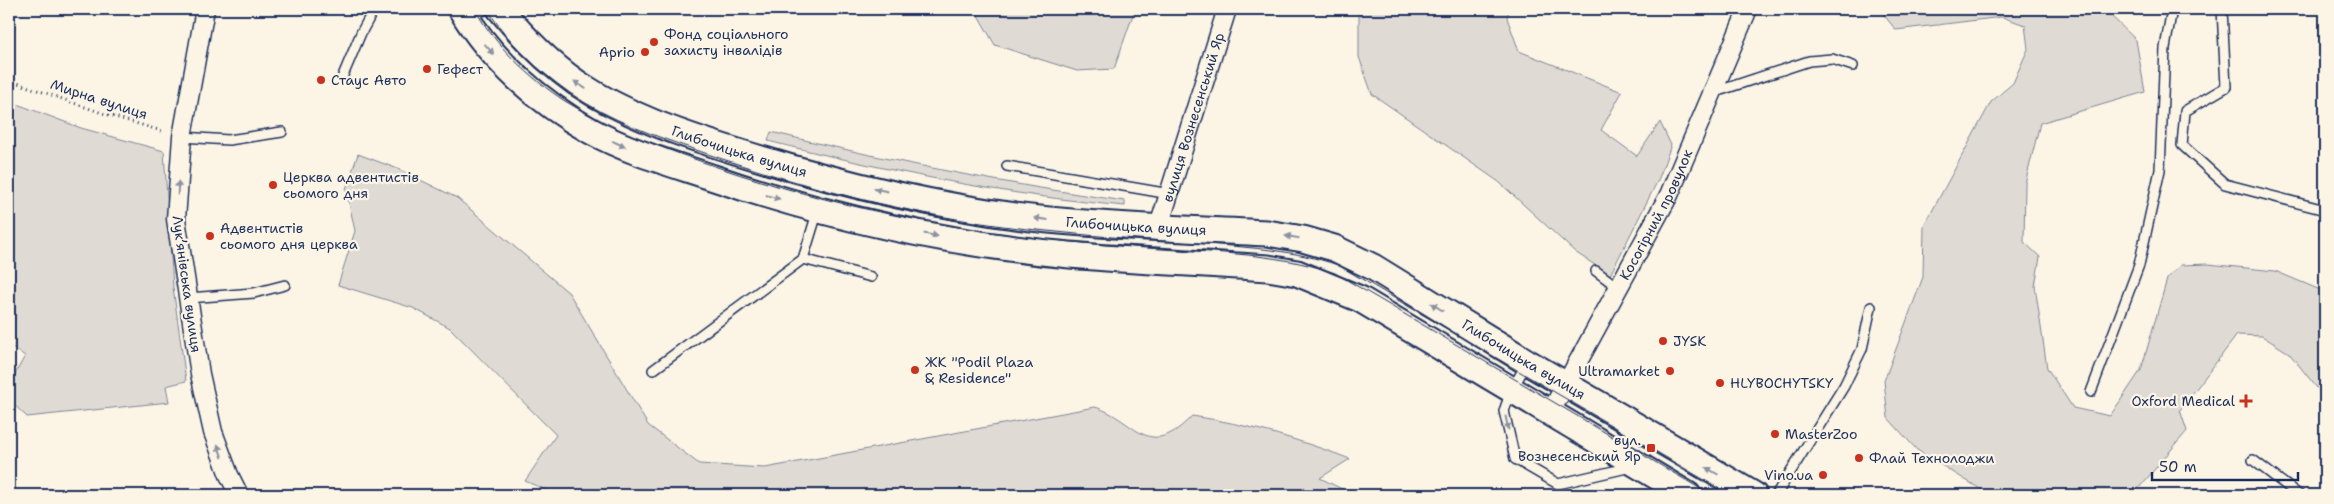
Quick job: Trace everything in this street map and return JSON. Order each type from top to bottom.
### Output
[{"type":"main road","name":"Глибочицька вулиця","points":[[500,9],[523,38],[577,83],[642,118],[784,167],[923,200],[1048,220],[1267,233],[1303,238],[1334,248],[1373,267],[1527,362],[1754,495]]},
{"type":"main road","points":[[471,12],[485,44],[506,68],[537,94],[591,131],[644,154],[757,192],[818,210],[933,236],[1070,255],[1268,268],[1296,273],[1360,299],[1511,391],[1688,495]]},
{"type":"street","name":"Лукʼянівська вулиця","points":[[205,9],[182,138],[176,219],[188,298],[213,432],[229,475],[240,495]]},
{"type":"street","name":"вулиця Вознесенський Яр","points":[[1159,226],[1226,9]]},
{"type":"street","name":"Косогірний провулок","points":[[1550,413],[1669,195],[1748,9]]},
{"type":"lane","points":[[342,78],[360,33],[374,9]]},
{"type":"lane","points":[[2091,392],[2139,265],[2160,170],[2165,48],[2172,9]]},
{"type":"lane","points":[[2222,9],[2226,87],[2185,111],[2182,145],[2225,184],[2325,210]]},
{"type":"lane","points":[[1712,94],[1809,62],[1832,59],[1853,66]]},
{"type":"lane","points":[[182,138],[229,140],[282,132]]},
{"type":"lane","points":[[1007,166],[1170,194]]},
{"type":"lane","points":[[653,370],[803,259],[818,210]]},
{"type":"lane","points":[[803,259],[871,277]]},
{"type":"lane","points":[[1596,271],[1619,288]]},
{"type":"lane","points":[[188,298],[254,292],[285,285]]},
{"type":"lane","points":[[1776,495],[1844,386],[1862,349],[1871,307]]},
{"type":"lane","points":[[1527,362],[1511,391],[1504,411],[1515,459],[1558,484],[1637,465]]},
{"type":"lane","points":[[2253,460],[2299,495]]},
{"type":"path","name":"Мирна вулиця","points":[[9,80],[102,114],[182,138]]},
{"type":"shaded area","points":[[970,9],[1135,9],[1114,69],[1077,71],[995,45],[975,10]]},
{"type":"shaded area","points":[[1359,9],[1509,9],[1507,18],[1519,51],[1622,92],[1601,130],[1637,156],[1660,122],[1671,145],[1659,178],[1610,275],[1575,252],[1499,182],[1372,94],[1359,57]]},
{"type":"shaded area","points":[[1879,9],[2104,9],[2136,40],[2145,92],[2040,123],[2025,184],[2024,242],[2040,257],[2035,286],[2047,368],[2073,408],[2110,416],[2141,370],[2167,279],[2180,265],[2208,264],[2275,271],[2325,292],[2325,398],[2289,353],[2262,336],[2237,335],[2180,410],[2187,431],[2133,495],[1990,495],[1917,450],[1888,418],[1884,381],[1923,277],[1924,226],[1991,102],[2013,83],[2028,49],[2025,25],[2002,17],[1896,30]]},
{"type":"shaded area","points":[[9,101],[81,128],[164,151],[173,287],[186,381],[166,386],[169,402],[27,417],[9,400],[9,385],[25,356],[9,345]]},
{"type":"shaded area","points":[[771,132],[947,171],[1125,201],[1125,206],[990,189],[901,172],[768,141]]},
{"type":"shaded area","points":[[358,154],[398,169],[457,198],[569,293],[648,425],[699,464],[765,468],[1095,407],[1109,413],[1142,434],[1152,437],[1164,436],[1177,430],[1192,416],[1252,428],[1311,445],[1350,459],[1320,478],[1354,495],[558,495],[525,481],[556,435],[450,328],[413,308],[338,285],[355,231],[346,189]]},
{"type":"tram line","points":[[475,9],[492,35],[514,60],[565,101],[597,119],[646,141],[739,174],[869,210],[957,227],[1082,243],[1266,257],[1300,263],[1335,273],[1711,495]]},
{"type":"tram line","points":[[487,9],[504,33],[524,55],[558,84],[585,103],[649,133],[741,165],[827,191],[915,211],[1003,226],[1107,237],[1257,248],[1305,256],[1338,265],[1730,495]]},
{"type":"place","name":"Фонд соціального захисту інвалідів","points":[[654,42]]},
{"type":"place","name":"Aprio","points":[[645,52]]},
{"type":"place","name":"Гефест","points":[[427,69]]},
{"type":"place","name":"Стаус Авто","points":[[321,80]]},
{"type":"place","name":"Церква адвентистів сьомого дня","points":[[273,185]]},
{"type":"place","name":"Адвентистів сьомого дня церква","points":[[210,236]]},
{"type":"place","name":"JYSK","points":[[1663,341]]},
{"type":"place","name":"ЖК \"Podil Plaza & Residence\"","points":[[915,370]]},
{"type":"place","name":"Ultramarket","points":[[1670,371]]},
{"type":"place","name":"HLYBOCHYTSKY","points":[[1720,383]]},
{"type":"place","name":"Oxford Medical","points":[[2246,401]]},
{"type":"place","name":"MasterZoo","points":[[1775,434]]},
{"type":"place","name":"вул. Вознесенський Яр","points":[[1651,448]]},
{"type":"place","name":"Флай Технолоджи","points":[[1859,458]]},
{"type":"place","name":"Vino.ua","points":[[1823,475]]}]
